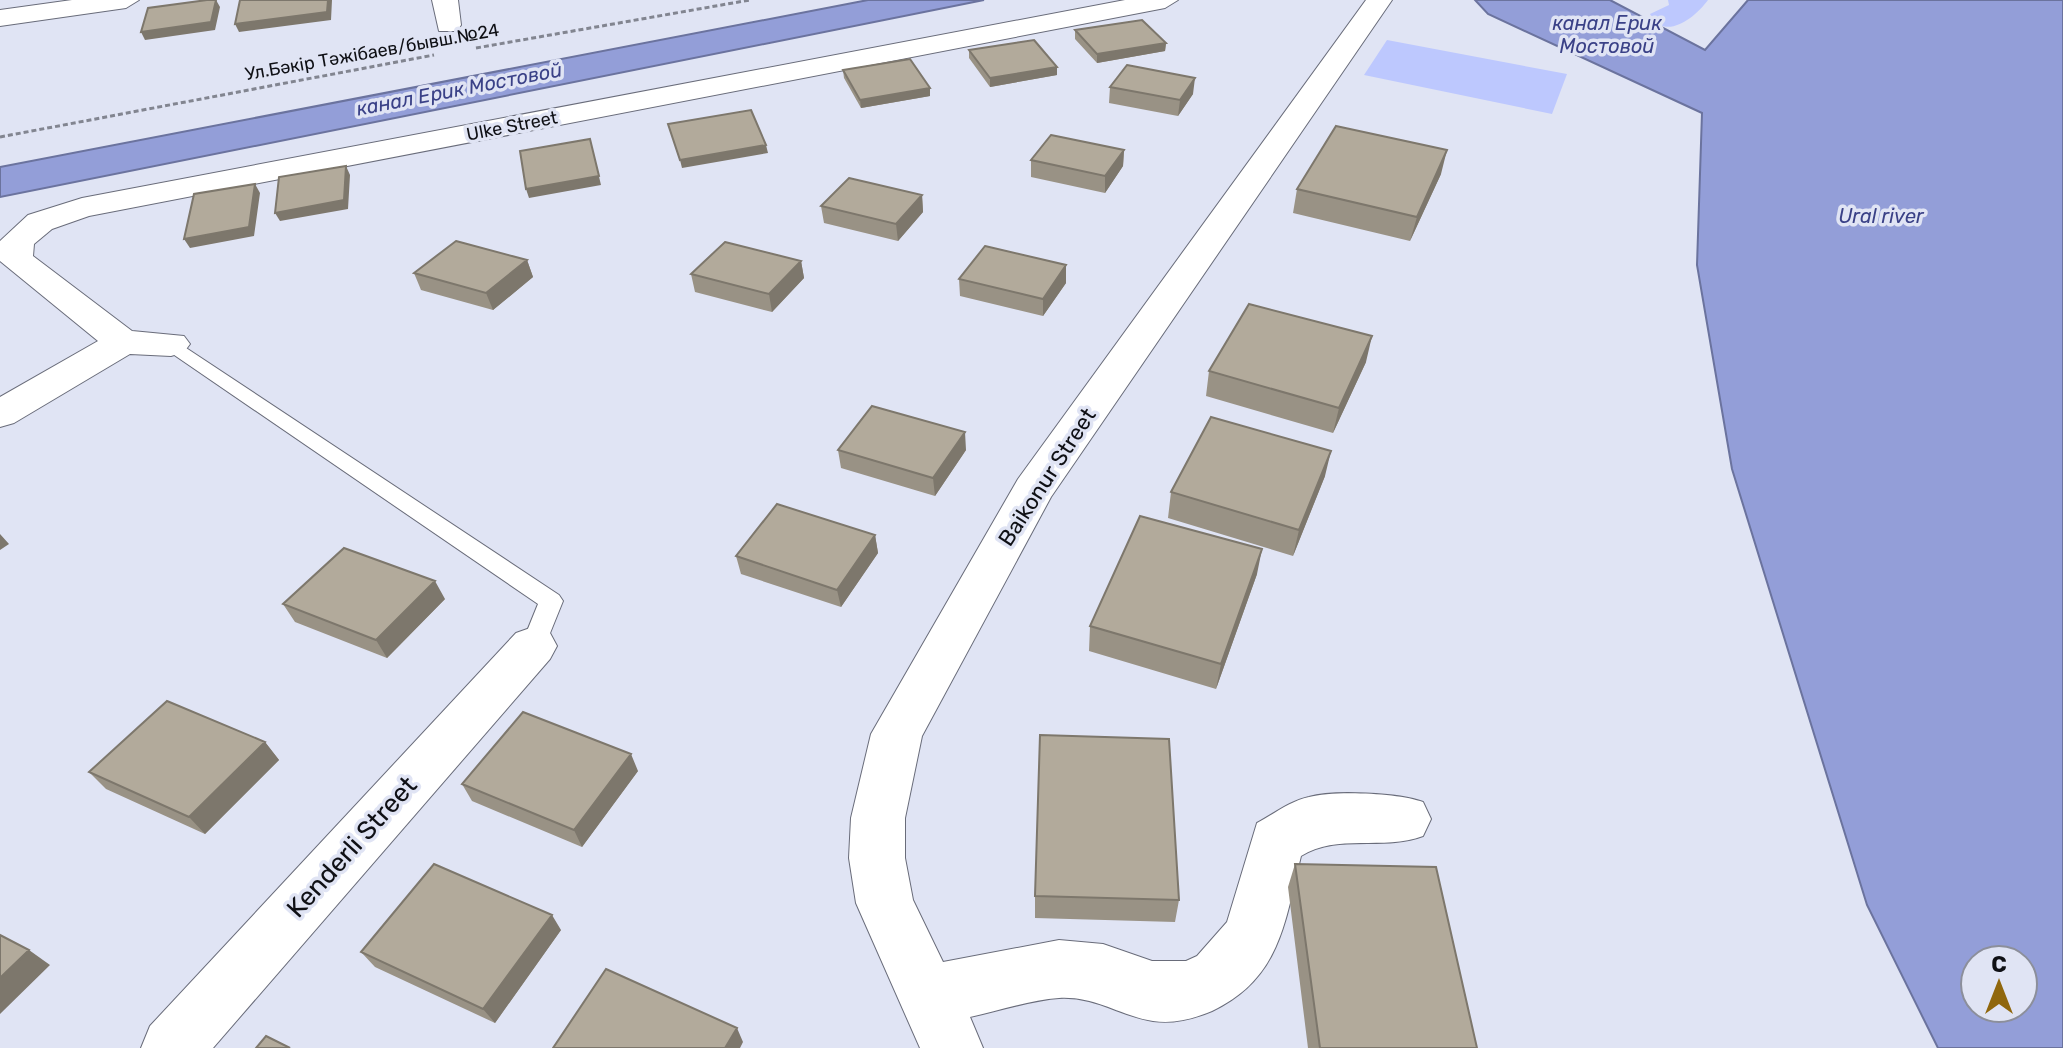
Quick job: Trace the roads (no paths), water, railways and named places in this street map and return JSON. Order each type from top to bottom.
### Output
[{"type":"street","points":[[0,18],[126,0]]},
{"type":"street","name":"Ulke Street","points":[[123,342],[16,259],[17,241],[40,222],[82,208],[1165,0]]},
{"type":"street","name":"Baikonur Street","points":[[952,1048],[885,903],[877,858],[878,818],[897,734],[1033,490],[1379,0]]},
{"type":"street","points":[[0,414],[123,342],[171,344]]},
{"type":"street","name":"Kenderli Street","points":[[172,1048],[533,646]]},
{"type":"street","points":[[928,995],[1059,969],[1103,973],[1152,991],[1187,991],[1218,977],[1252,937],[1277,841],[1311,820],[1404,819]]},
{"type":"lane","points":[[171,344],[551,601],[533,646]]},
{"type":"water","name":"канал Ерик Мостовой","points":[[868,0],[984,0],[0,197],[0,167]]},
{"type":"water","name":"Ural river","points":[[1475,0],[1610,0],[1705,50],[1748,0],[2063,0],[2063,1048],[1938,1048],[1867,905],[1732,469],[1697,265],[1702,113],[1488,14]]}]
